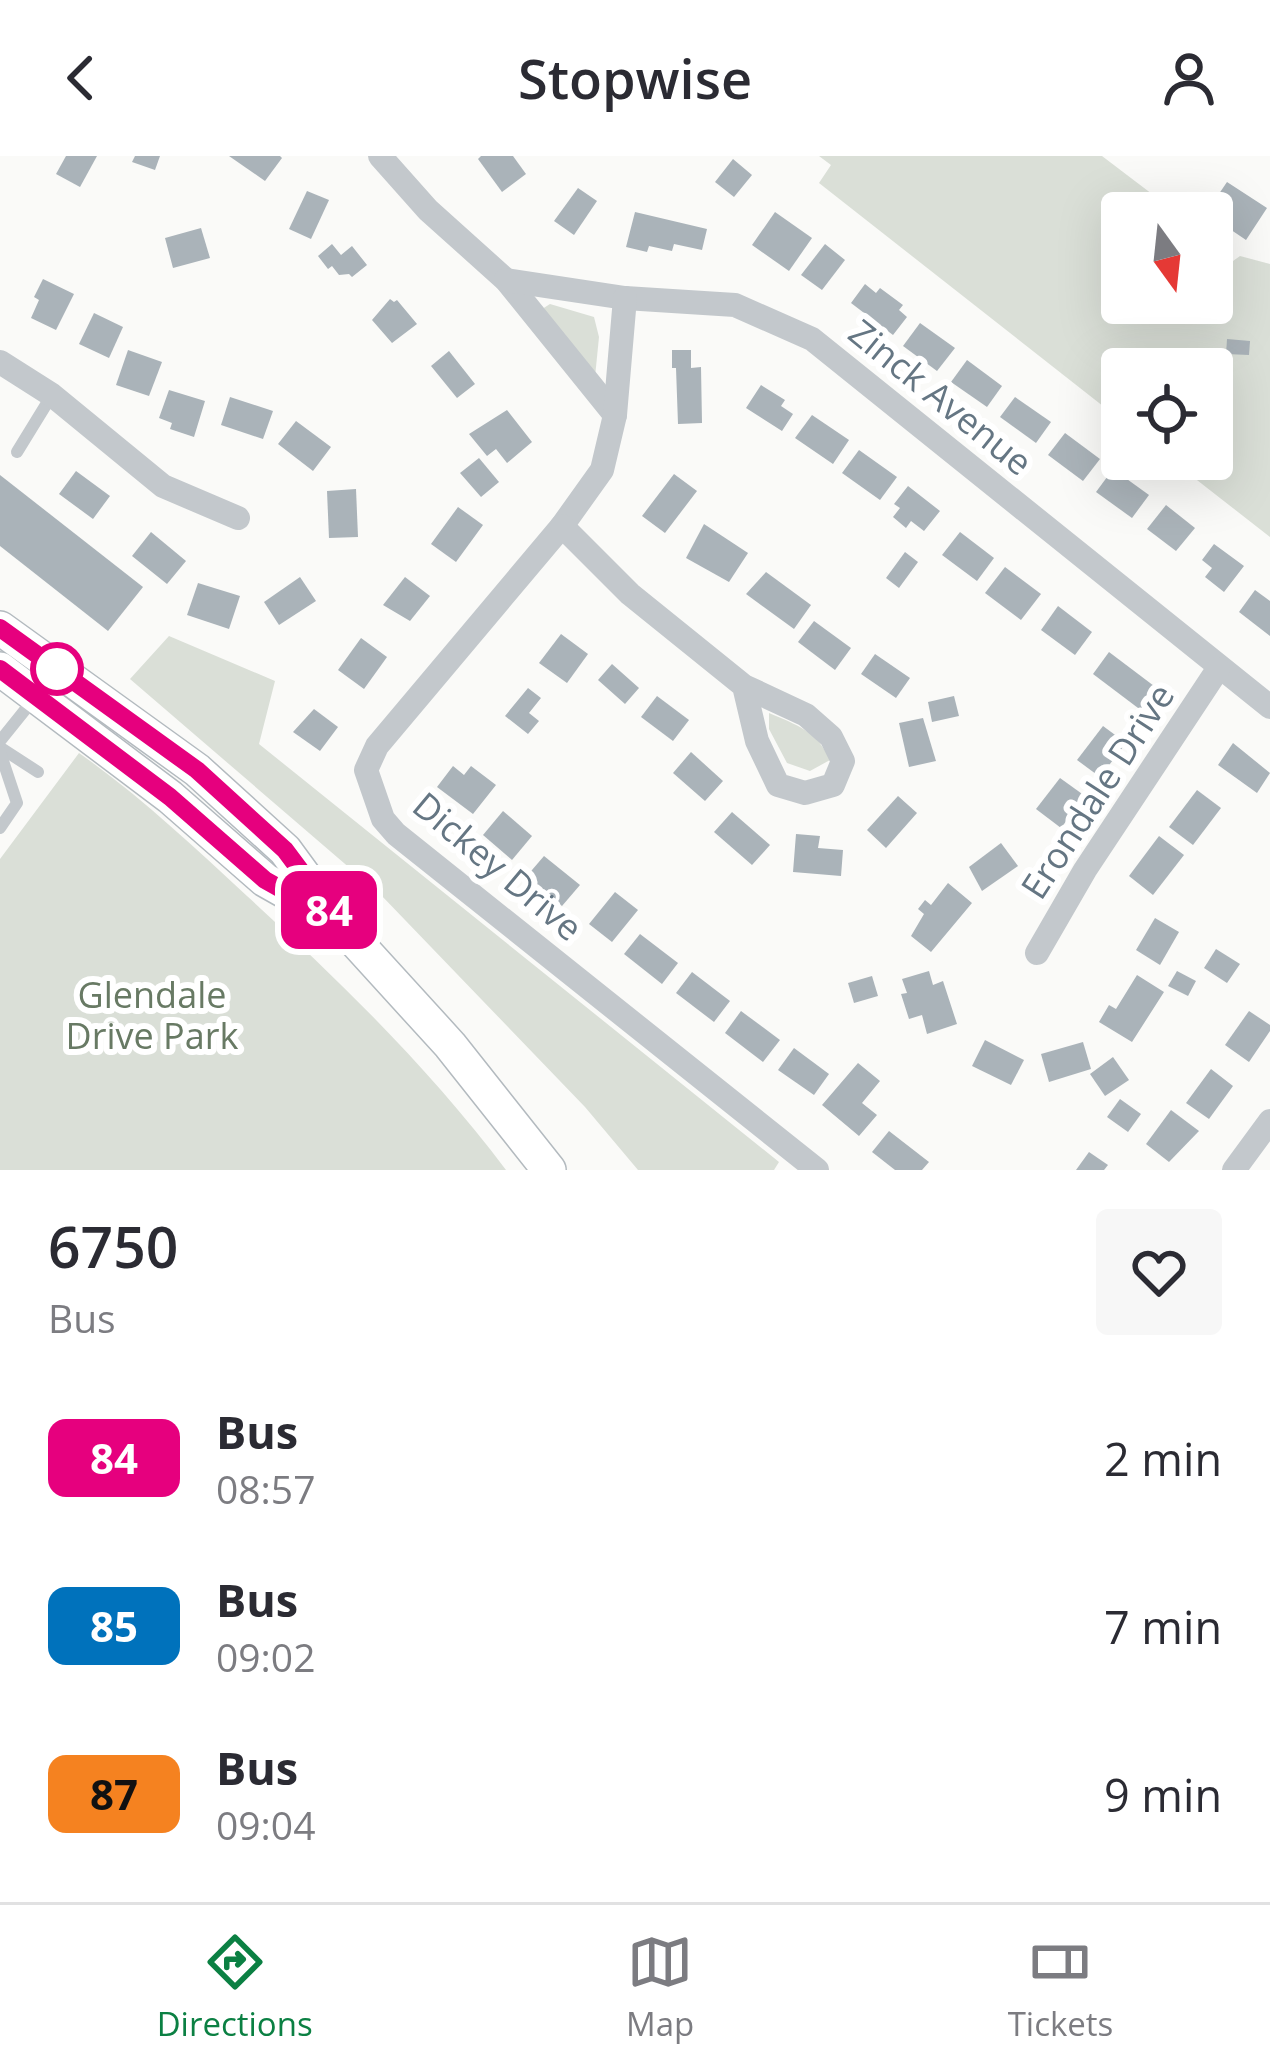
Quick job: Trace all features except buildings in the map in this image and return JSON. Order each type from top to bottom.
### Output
[{"type":"main road","points":[[0,628],[197,770],[285,850],[338,921],[450,1046],[550,1170]]},
{"type":"main road","points":[[0,669],[170,797],[265,880],[338,921]]},
{"type":"street","points":[[380,156],[428,210],[506,280],[615,415]]},
{"type":"street","name":"Zinck Avenue","points":[[506,280],[625,298],[735,304],[812,339],[1270,707]]},
{"type":"street","name":"Dickey Drive","points":[[625,298],[615,415],[602,470],[562,526],[377,746],[366,770],[383,819],[429,863],[817,1170]]},
{"type":"street","points":[[0,362],[52,395],[164,486],[238,518]]},
{"type":"street","points":[[562,526],[630,594],[744,686],[806,715],[832,737],[843,761],[833,785],[805,793],[778,784],[758,741],[744,686]]},
{"type":"street","name":"Erondale Drive","points":[[1037,953],[1085,869],[1218,669]]},
{"type":"street","points":[[1247,1165],[1270,1121]]},
{"type":"lane","points":[[17,452],[52,395]]},
{"type":"lane","points":[[0,746],[35,696]]},
{"type":"lane","points":[[0,746],[38,772]]},
{"type":"lane","points":[[0,746],[17,803],[0,828]]},
{"type":"green space","points":[[819,156],[1102,156],[1149,192],[1101,192],[1101,324],[1233,324],[1233,261],[1240,256],[1270,264],[1270,537],[1197,480],[1233,480],[1233,348],[1101,348],[1101,405],[819,183],[831,165]]},
{"type":"green space","points":[[550,304],[594,317],[599,337],[595,377],[536,313]]},
{"type":"green space","points":[[169,636],[275,681],[259,744],[779,1162],[774,1170],[638,1170],[585,1107],[380,894],[130,679]]},
{"type":"green space","points":[[769,713],[812,736],[830,760],[810,771],[787,763],[769,729]]},
{"type":"green space","name":"Glendale Drive Park","points":[[79,753],[186,840],[350,993],[447,1097],[506,1170],[0,1170],[0,859]]},
{"type":"bus line","name":"84","points":[[0,628],[197,770],[285,850],[338,921],[265,880],[170,797],[0,669]]}]
